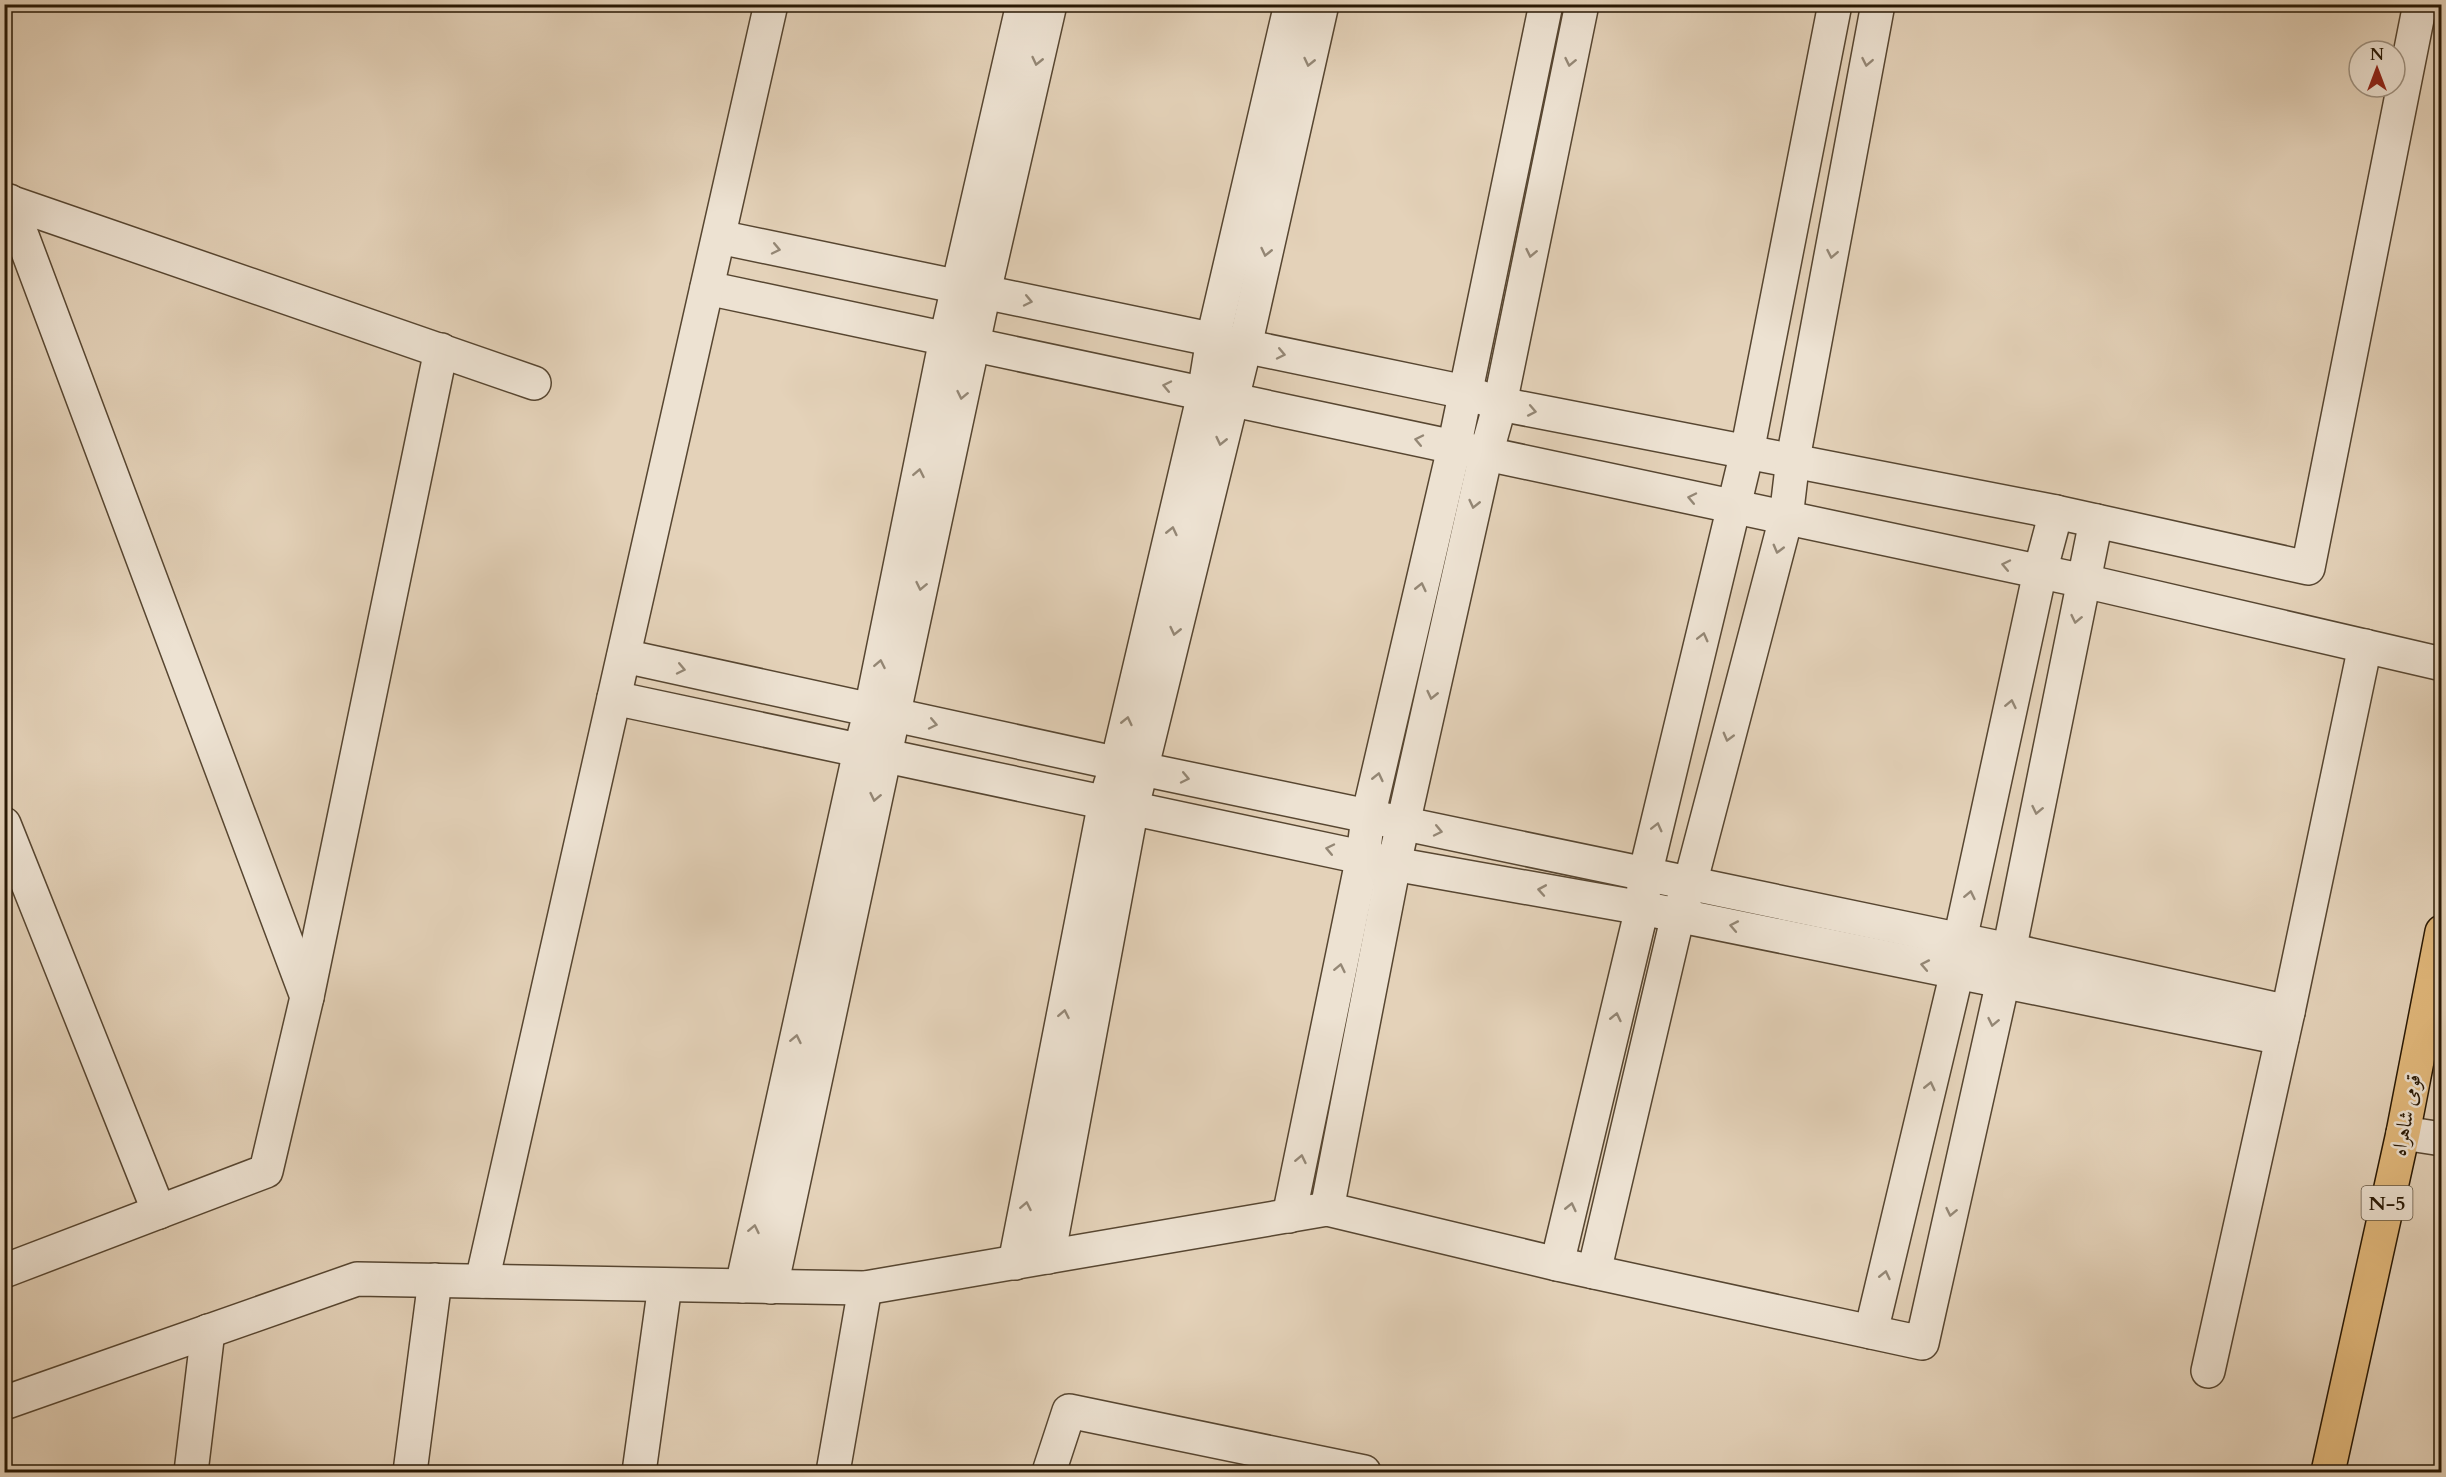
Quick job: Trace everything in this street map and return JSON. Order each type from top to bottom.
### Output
[{"type":"highway","name":"قومی شاہراہ","points":[[2328,1473],[2403,1133],[2442,932]]},
{"type":"street","points":[[482,1281],[771,4]]},
{"type":"street","points":[[972,289],[1023,4]]},
{"type":"street","points":[[756,1287],[972,289],[1050,4]]},
{"type":"street","points":[[1217,397],[1213,339],[1291,4]]},
{"type":"street","points":[[1015,1263],[1118,805],[1130,767],[1217,397],[1245,346],[1322,4]]},
{"type":"street","points":[[1289,1216],[1363,856],[1368,817],[1454,447],[1546,4]]},
{"type":"street","points":[[1327,1209],[1394,864],[1486,454],[1500,404],[1582,4]]},
{"type":"street","points":[[1557,1264],[1642,908],[1645,874],[1735,507],[1835,4]]},
{"type":"street","points":[[1594,1272],[1678,915],[1690,884],[1786,518],[1793,459],[1878,4]]},
{"type":"street","points":[[719,237],[1465,392],[1500,404],[1793,459],[2056,512],[2308,568],[2420,4]]},
{"type":"street","points":[[7,201],[534,383]]},
{"type":"street","points":[[7,201],[307,997]]},
{"type":"street","points":[[707,288],[2084,581],[2442,664]]},
{"type":"street","points":[[4,1271],[266,1171],[307,997],[441,350]]},
{"type":"street","points":[[1871,1332],[1959,956],[2040,572],[2056,512]]},
{"type":"street","points":[[4,1403],[357,1279],[865,1288],[1327,1209],[1557,1264],[1922,1343],[2006,966],[2096,521]]},
{"type":"street","points":[[2208,1371],[2285,1025],[2365,646]]},
{"type":"street","points":[[624,656],[1130,767],[1645,874],[1959,956],[2285,1025]]},
{"type":"street","points":[[614,698],[1394,864],[1678,915],[1959,956]]},
{"type":"street","points":[[1048,1257],[1118,805]]},
{"type":"street","points":[[4,824],[159,1212]]},
{"type":"street","points":[[2403,1133],[2442,1139]]},
{"type":"street","points":[[410,1473],[435,1280]]},
{"type":"street","points":[[639,1473],[665,1285]]},
{"type":"street","points":[[833,1473],[865,1288]]},
{"type":"street","points":[[191,1473],[208,1332]]},
{"type":"street","points":[[1049,1473],[1070,1411],[1364,1473]]}]
